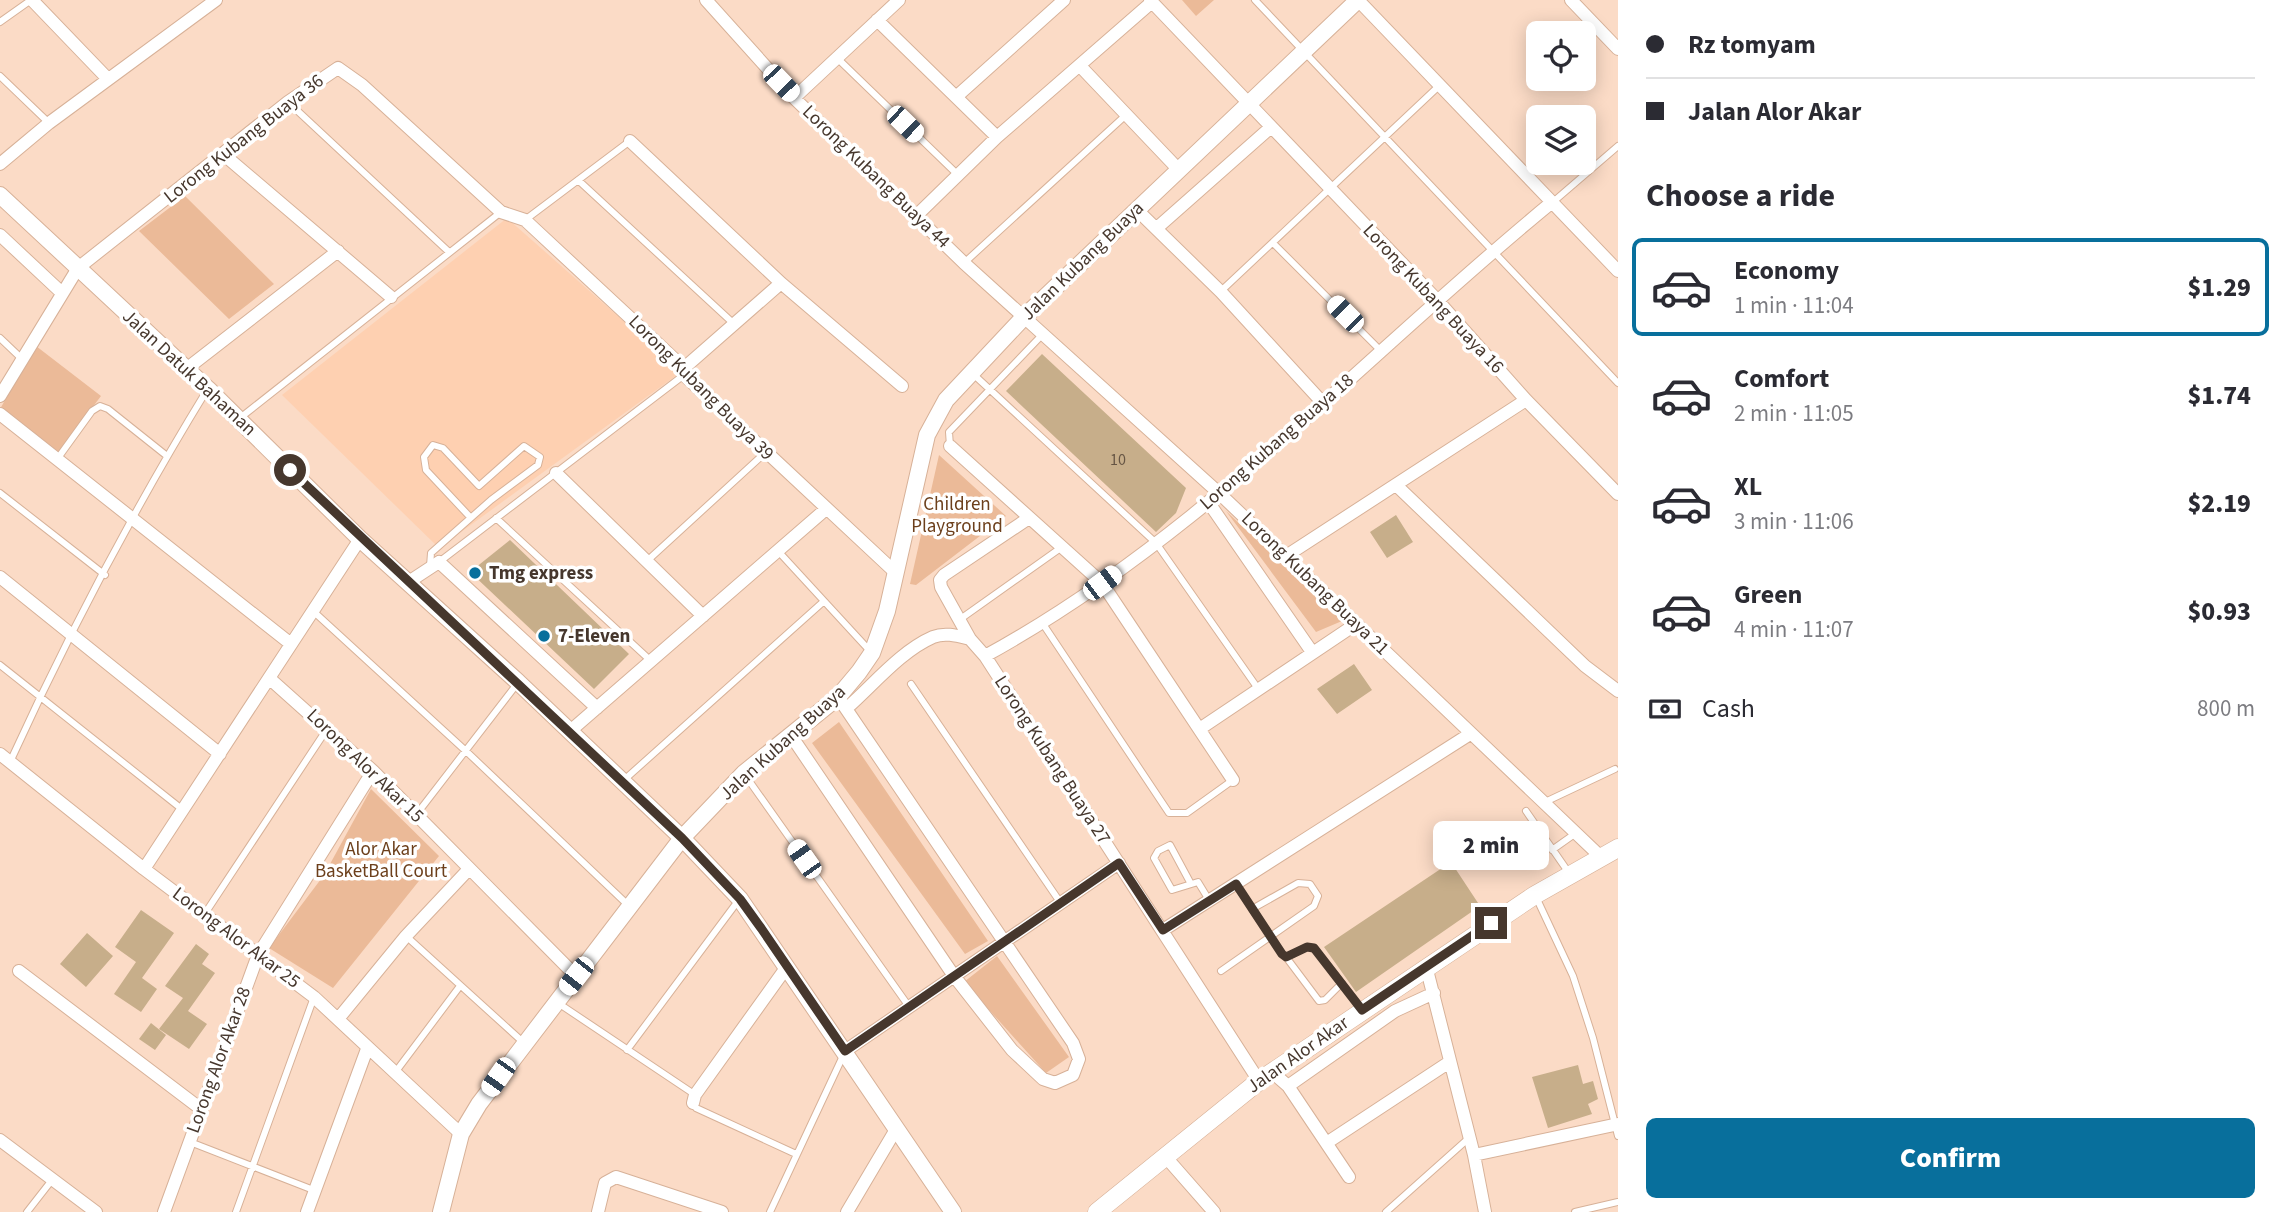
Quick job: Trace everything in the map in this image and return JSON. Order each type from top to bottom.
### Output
[{"type":"main road","name":"Jalan Alor Akar","points":[[1097,1212],[1164,1155],[1266,1076],[1535,895],[1618,848]]},
{"type":"street","points":[[31,0],[108,79]]},
{"type":"street","points":[[0,164],[49,123],[204,12],[216,0]]},
{"type":"street","name":"Lorong Kubang Buaya 44","points":[[706,0],[794,98],[1023,318]]},
{"type":"street","points":[[794,98],[899,0]]},
{"type":"street","points":[[956,97],[1064,0]]},
{"type":"street","points":[[1358,0],[1441,83],[1551,203],[1618,271]]},
{"type":"street","name":"Jalan Kubang Buaya","points":[[441,1212],[461,1134],[492,1086],[628,905],[682,838],[744,773],[790,734],[843,702],[872,653],[897,573],[927,435],[946,400],[1023,318],[1358,0]]},
{"type":"street","points":[[917,215],[997,137],[1081,66],[1151,1]]},
{"type":"street","name":"Lorong Kubang Buaya 16","points":[[1151,1],[1438,301],[1526,400],[1616,488]]},
{"type":"street","points":[[1577,2],[1618,49]]},
{"type":"street","points":[[877,20],[997,137]]},
{"type":"street","points":[[1081,66],[1179,170]]},
{"type":"street","name":"Lorong Kubang Buaya 36","points":[[0,396],[78,268],[288,102],[338,68],[347,72],[501,212]]},
{"type":"street","points":[[1158,227],[1270,128]]},
{"type":"street","points":[[629,141],[781,283],[902,386]]},
{"type":"street","points":[[223,154],[391,297]]},
{"type":"street","name":"Jalan Datuk Bahaman","points":[[0,195],[208,389],[360,539],[519,682],[682,838],[740,899],[845,1051],[895,1131],[953,1212]]},
{"type":"street","name":"Lorong Kubang Buaya 18","points":[[985,656],[1043,624],[1209,503],[1493,250],[1551,203]]},
{"type":"street","points":[[1137,210],[1158,227],[1221,292],[1322,402]]},
{"type":"street","name":"Lorong Kubang Buaya 39","points":[[501,212],[525,220],[826,509],[897,573]]},
{"type":"street","points":[[0,235],[62,293]]},
{"type":"street","points":[[185,370],[338,251]]},
{"type":"street","points":[[684,371],[733,323],[781,283]]},
{"type":"street","name":"Lorong Kubang Buaya 21","points":[[1023,318],[1220,494],[1601,857]]},
{"type":"street","points":[[1286,556],[1526,400]]},
{"type":"street","points":[[0,414],[290,644]]},
{"type":"street","points":[[950,446],[1102,583],[1201,728],[1233,780]]},
{"type":"street","points":[[556,473],[703,616]]},
{"type":"street","points":[[1397,486],[1585,666],[1618,691]]},
{"type":"street","points":[[1209,503],[1312,652]]},
{"type":"street","points":[[569,732],[826,509]]},
{"type":"street","name":"Lorong Kubang Buaya 27","points":[[1029,518],[940,580],[959,620],[1163,930],[1266,1076],[1288,1086],[1349,1177]]},
{"type":"street","points":[[144,869],[360,539]]},
{"type":"street","points":[[407,583],[435,564],[597,708]]},
{"type":"street","points":[[0,578],[220,754]]},
{"type":"street","points":[[1201,728],[1356,624]]},
{"type":"street","points":[[790,734],[954,976],[1033,1073],[1055,1083],[1065,1081],[1073,1075],[1079,1059],[1073,1043],[843,702],[934,636],[952,634],[970,639]]},
{"type":"street","name":"Lorong Alor Akar 15","points":[[269,678],[373,771],[576,976]]},
{"type":"street","points":[[1163,930],[1470,734]]},
{"type":"street","name":"Lorong Alor Akar 25","points":[[5,758],[144,869],[314,998],[461,1134]]},
{"type":"street","name":"Lorong Alor Akar 28","points":[[164,1212],[258,956],[373,771]]},
{"type":"street","points":[[845,1051],[1119,863]]},
{"type":"street","points":[[338,1019],[406,936],[469,869]]},
{"type":"street","points":[[1426,966],[1448,1063],[1474,1155],[1485,1212]]},
{"type":"street","points":[[694,1099],[786,968]]},
{"type":"street","points":[[19,971],[201,1109]]},
{"type":"street","points":[[1387,993],[1395,1011]]},
{"type":"street","points":[[1288,1086],[1395,1011],[1434,993]]},
{"type":"street","points":[[307,1212],[367,1049]]},
{"type":"street","points":[[1328,1142],[1448,1063]]},
{"type":"street","points":[[1474,1155],[1617,1128]]},
{"type":"street","points":[[847,1212],[895,1131]]},
{"type":"street","points":[[0,1140],[96,1212]]},
{"type":"street","points":[[1164,1155],[1214,1212]]},
{"type":"street","points":[[598,1212],[605,1183],[616,1177],[722,1212]]},
{"type":"lane","points":[[0,22],[31,0]]},
{"type":"lane","points":[[1255,0],[1618,383]]},
{"type":"lane","points":[[836,57],[957,174]]},
{"type":"lane","points":[[0,76],[49,123]]},
{"type":"lane","points":[[1221,292],[1441,83]]},
{"type":"lane","points":[[288,102],[449,252]]},
{"type":"lane","points":[[964,264],[1126,115]]},
{"type":"lane","points":[[525,220],[629,141]]},
{"type":"lane","points":[[1551,203],[1615,149],[1618,158]]},
{"type":"lane","points":[[578,180],[733,323]]},
{"type":"lane","points":[[239,419],[501,212]]},
{"type":"lane","points":[[1273,243],[1381,351]]},
{"type":"lane","points":[[950,446],[950,432],[1042,335]]},
{"type":"lane","points":[[0,338],[21,358]]},
{"type":"lane","points":[[480,486],[524,446],[540,457],[538,465],[470,517],[432,553],[435,564],[556,473],[684,371]]},
{"type":"lane","points":[[971,372],[1156,543],[1259,690]]},
{"type":"lane","points":[[5,758],[73,636],[167,456],[208,389]]},
{"type":"lane","points":[[57,459],[92,411],[100,407],[108,409],[167,456]]},
{"type":"lane","points":[[470,517],[426,470],[424,457],[433,445],[438,445],[491,500]]},
{"type":"lane","points":[[647,561],[766,452]]},
{"type":"lane","points":[[0,493],[105,575]]},
{"type":"lane","points":[[496,518],[651,661]]},
{"type":"lane","points":[[959,620],[1062,547]]},
{"type":"lane","points":[[778,551],[872,653]]},
{"type":"lane","points":[[622,782],[823,602]]},
{"type":"lane","points":[[313,611],[628,905]]},
{"type":"lane","points":[[1043,624],[1168,813],[1187,813],[1233,780]]},
{"type":"lane","points":[[0,665],[183,810]]},
{"type":"lane","points":[[416,815],[519,682]]},
{"type":"lane","points":[[911,684],[1060,902]]},
{"type":"lane","points":[[204,915],[328,728]]},
{"type":"lane","points":[[1543,803],[1615,769]]},
{"type":"lane","points":[[744,773],[910,1008]]},
{"type":"lane","points":[[1526,811],[1570,875]]},
{"type":"lane","points":[[1552,850],[1576,833]]},
{"type":"lane","points":[[1191,884],[1170,845],[1158,851],[1154,858],[1172,890],[1199,884],[1209,901]]},
{"type":"lane","points":[[1222,971],[1314,906],[1318,896],[1310,884],[1298,883],[1252,909]]},
{"type":"lane","points":[[1236,884],[1270,937],[1319,1001],[1325,1000],[1342,983]]},
{"type":"lane","points":[[1535,895],[1573,976],[1617,1128]]},
{"type":"lane","points":[[627,1050],[740,899]]},
{"type":"lane","points":[[406,936],[524,1043]]},
{"type":"lane","points":[[1286,957],[1307,947],[1314,948],[1362,1010]]},
{"type":"lane","points":[[394,1074],[460,986]]},
{"type":"lane","points":[[236,1212],[314,998]]},
{"type":"lane","points":[[556,1002],[694,1099],[696,1108],[796,1154]]},
{"type":"lane","points":[[770,1212],[845,1051]]},
{"type":"lane","points":[[1386,1212],[1469,1138]]},
{"type":"lane","points":[[189,1142],[316,1191]]},
{"type":"lane","points":[[27,1212],[53,1178]]},
{"type":"lane","points":[[1575,1212],[1618,1202]]},
{"type":"shaded area","points":[[507,218],[681,372],[439,548],[282,395]]},
{"type":"green space","points":[[1182,0],[1214,0],[1196,16]]},
{"type":"green space","points":[[185,196],[274,284],[229,319],[139,231]]},
{"type":"green space","points":[[36,346],[101,396],[57,454],[0,409]]},
{"type":"green space","name":"Children Playground","points":[[939,455],[1006,516],[916,585],[910,584]]},
{"type":"green space","points":[[1226,511],[1342,621],[1316,632]]},
{"type":"green space","points":[[839,722],[988,941],[965,954],[812,743]]},
{"type":"green space","name":"Alor Akar BasketBall Court","points":[[371,789],[439,856],[333,988],[269,948],[324,875]]},
{"type":"green space","points":[[997,956],[1069,1057],[1046,1073],[964,982]]},
{"type":"building","points":[[1042,354],[1186,488],[1176,513],[1156,532],[1006,391]]},
{"type":"building","points":[[1396,515],[1413,542],[1387,558],[1370,532]]},
{"type":"building","points":[[510,540],[629,654],[594,689],[470,572]]},
{"type":"building","points":[[1354,664],[1372,690],[1337,714],[1317,689]]},
{"type":"building","points":[[1451,862],[1480,906],[1356,992],[1324,947]]},
{"type":"building","points":[[141,910],[174,933],[142,978],[157,989],[141,1012],[114,994],[136,962],[115,947]]},
{"type":"building","points":[[87,933],[113,956],[86,987],[60,964]]},
{"type":"building","points":[[196,944],[209,954],[202,964],[215,973],[188,1011],[207,1024],[189,1049],[159,1029],[183,998],[165,986]]},
{"type":"building","points":[[151,1023],[166,1035],[155,1050],[139,1039]]},
{"type":"building","points":[[1578,1065],[1583,1084],[1593,1081],[1598,1099],[1588,1104],[1592,1114],[1548,1128],[1532,1077]]},
{"type":"place","name":"Tmg express","points":[[475,573]]},
{"type":"place","name":"7-Eleven","points":[[544,636]]},
{"type":"route","points":[[290,470],[360,539],[519,682],[682,838],[740,899],[845,1051],[1119,863],[1163,930],[1236,884],[1282,954],[1286,957],[1307,947],[1314,948],[1362,1010],[1491,923]]}]
